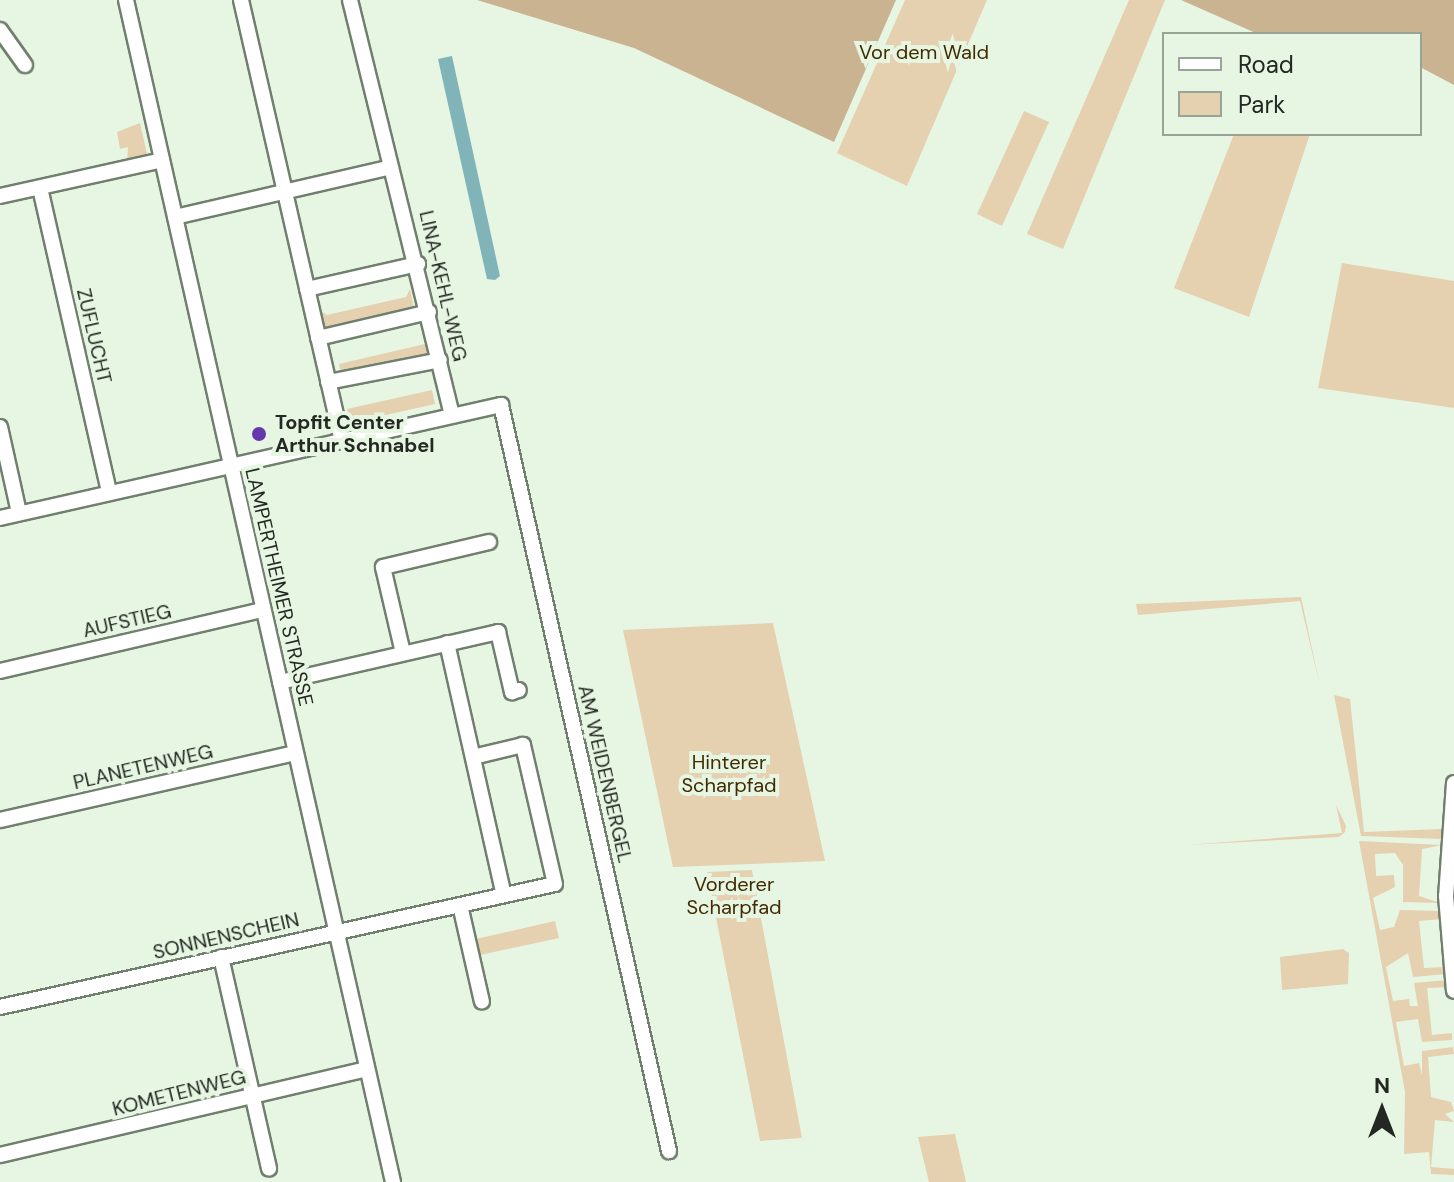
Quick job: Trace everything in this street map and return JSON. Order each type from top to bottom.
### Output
[{"type":"street","name":"LAMPERTHEIMER STRASSE","points":[[126,0],[393,1182]]},
{"type":"street","points":[[241,0],[342,441]]},
{"type":"street","name":"LINA-KEHL-WEG","points":[[350,0],[388,168],[418,264],[452,416]]},
{"type":"street","points":[[0,30],[25,65]]},
{"type":"street","points":[[0,196],[162,160]]},
{"type":"street","points":[[175,217],[388,168]]},
{"type":"street","name":"ZUFLUCHT","points":[[40,188],[109,492]]},
{"type":"street","points":[[307,289],[418,264]]},
{"type":"street","points":[[318,338],[429,312]]},
{"type":"street","points":[[328,382],[440,360]]},
{"type":"street","name":"AM WEIDENBERGEL","points":[[452,416],[501,405],[669,1151]]},
{"type":"street","points":[[0,518],[452,416]]},
{"type":"street","points":[[0,427],[19,513]]},
{"type":"street","points":[[403,653],[383,567],[489,542]]},
{"type":"street","name":"AUFSTIEG","points":[[0,671],[263,610]]},
{"type":"street","points":[[280,682],[498,632],[512,692],[519,690]]},
{"type":"street","points":[[447,643],[504,895]]},
{"type":"street","name":"SONNENSCHEIN","points":[[0,1007],[555,884],[523,745],[473,757]]},
{"type":"street","name":"PLANETENWEG","points":[[0,820],[296,753]]},
{"type":"street","points":[[1454,783],[1450,917],[1454,991]]},
{"type":"street","points":[[460,905],[482,1002]]},
{"type":"street","points":[[221,957],[269,1169]]},
{"type":"street","name":"KOMETENWEG","points":[[0,1155],[367,1069]]},
{"type":"green space","name":"Vor dem Wald","points":[[905,0],[987,0],[907,186],[837,153]]},
{"type":"green space","points":[[1129,0],[1165,0],[1063,249],[1027,234]]},
{"type":"green space","name":"Vor dem Wald","points":[[1024,111],[1049,122],[1002,226],[977,214]]},
{"type":"green space","points":[[140,123],[148,158],[127,163],[128,147],[120,149],[117,132]]},
{"type":"green space","points":[[1233,136],[1309,136],[1249,317],[1174,288]]},
{"type":"green space","points":[[1342,263],[1454,281],[1454,408],[1318,388]]},
{"type":"green space","points":[[410,289],[414,308],[323,329],[319,310],[327,315],[406,297]]},
{"type":"green space","points":[[428,337],[433,356],[342,377],[339,364],[425,344]]},
{"type":"green space","points":[[432,390],[435,404],[350,423],[347,409]]},
{"type":"green space","points":[[1301,597],[1320,686],[1300,601],[1138,615],[1136,604]]},
{"type":"green space","name":"Hinterer Scharpfad","points":[[773,623],[825,861],[673,867],[623,630]]},
{"type":"green space","points":[[1334,695],[1350,699],[1364,832],[1443,829],[1442,839],[1361,836]]},
{"type":"green space","points":[[1336,805],[1346,826],[1345,832],[1339,837],[1186,845],[1342,833]]},
{"type":"green space","points":[[1359,841],[1442,845],[1422,849],[1419,896],[1440,903],[1403,902],[1403,865],[1395,853],[1375,854],[1376,876],[1394,875],[1395,887],[1373,898],[1380,930],[1394,927],[1400,910],[1440,911],[1441,919],[1419,921],[1424,968],[1445,967],[1446,974],[1413,977],[1408,953],[1386,967],[1393,1001],[1409,999],[1410,1006],[1418,1006],[1414,983],[1447,980],[1447,987],[1427,988],[1432,1035],[1452,1033],[1452,1040],[1422,1042],[1418,1019],[1396,1022],[1404,1066],[1419,1063],[1422,1075],[1422,1051],[1453,1047],[1454,1054],[1428,1057],[1431,1097],[1451,1102],[1454,1111],[1445,1114],[1454,1122],[1435,1120],[1431,1167],[1454,1169],[1454,1175],[1431,1174],[1429,1152],[1404,1154],[1405,1092]]},
{"type":"green space","name":"Vorderer Scharpfad","points":[[752,870],[802,1138],[760,1141],[707,872]]},
{"type":"green space","points":[[555,921],[559,938],[480,955],[476,939]]},
{"type":"green space","points":[[1343,949],[1349,953],[1348,984],[1282,990],[1280,957]]},
{"type":"green space","points":[[955,1134],[966,1182],[929,1182],[918,1137]]},
{"type":"shaded area","points":[[477,0],[896,0],[834,142],[634,48]]},
{"type":"shaded area","points":[[1181,0],[1454,0],[1454,85],[1422,68],[1422,32],[1253,32]]},
{"type":"water","points":[[452,56],[500,276],[495,280],[487,279],[438,59]]},
{"type":"place","name":"Topfit Center Arthur Schnabel","points":[[259,434]]}]
